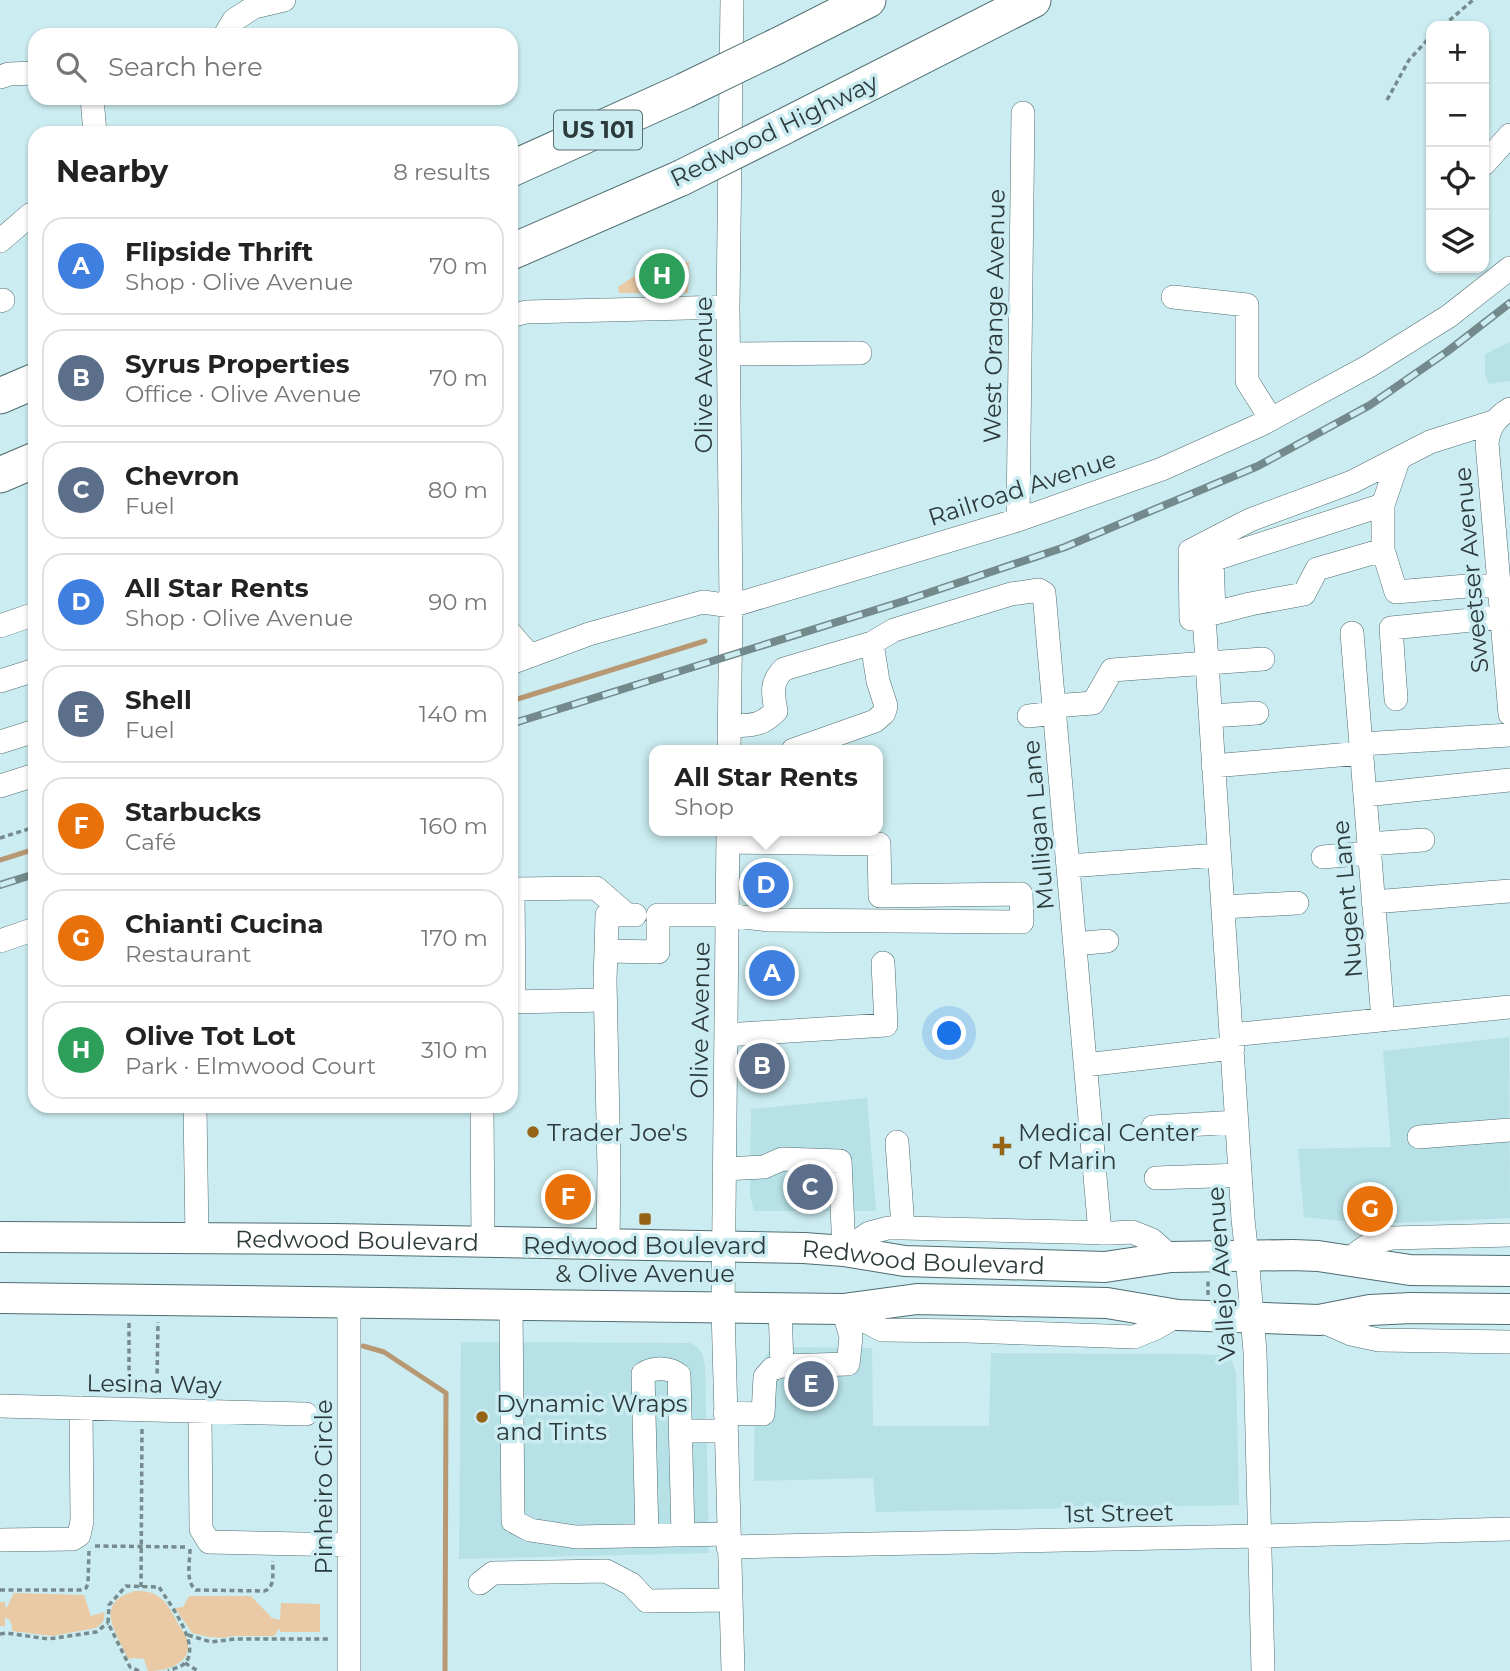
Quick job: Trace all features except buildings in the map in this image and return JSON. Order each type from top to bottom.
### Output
[{"type":"highway","name":"US 101","points":[[518,166],[684,91],[868,0]]},
{"type":"highway","name":"Redwood Highway","points":[[518,249],[681,177],[1033,0]]},
{"type":"highway","points":[[0,396],[28,384]]},
{"type":"highway","points":[[0,475],[28,463]]},
{"type":"main road","name":"Redwood Boulevard","points":[[0,1237],[804,1248],[844,1251],[905,1261],[1105,1267],[1171,1257],[1318,1256],[1410,1270],[1510,1271]]},
{"type":"main road","name":"Redwood Boulevard","points":[[0,1298],[843,1309],[917,1299],[1107,1303],[1178,1315],[1319,1320],[1370,1310],[1510,1309]]},
{"type":"street","points":[[229,28],[234,20],[254,7],[284,0]]},
{"type":"street","name":"Olive Avenue","points":[[729,745],[731,606],[728,307],[732,0]]},
{"type":"street","points":[[0,77],[28,73]]},
{"type":"street","points":[[93,105],[94,126]]},
{"type":"street","name":"West Orange Avenue","points":[[1018,520],[1023,113]]},
{"type":"street","points":[[1489,158],[1510,135]]},
{"type":"street","points":[[0,241],[28,217]]},
{"type":"street","name":"Railroad Avenue","points":[[521,659],[589,634],[703,602],[731,606],[1018,520],[1162,469],[1271,419],[1370,366],[1449,316],[1510,268]]},
{"type":"street","points":[[1173,297],[1247,305],[1247,381],[1271,419]]},
{"type":"street","points":[[518,314],[728,307]]},
{"type":"street","points":[[728,354],[860,353]]},
{"type":"street","points":[[1213,550],[1250,520],[1352,482],[1430,442],[1502,416]]},
{"type":"street","name":"Sweetser Avenue","points":[[1502,416],[1489,432],[1487,443],[1510,714]]},
{"type":"street","points":[[1399,458],[1383,505],[1383,550],[1396,592],[1499,586]]},
{"type":"street","points":[[1213,550],[1383,505]]},
{"type":"street","name":"Vallejo Avenue","points":[[1213,550],[1207,664],[1243,1219],[1252,1317],[1262,1671]]},
{"type":"street","points":[[1209,615],[1304,594],[1317,569],[1383,550]]},
{"type":"street","name":"Mulligan Lane","points":[[872,643],[894,630],[1011,594],[1039,590],[1044,593],[1100,1233]]},
{"type":"street","points":[[0,626],[28,616]]},
{"type":"street","points":[[1396,699],[1391,628],[1502,617]]},
{"type":"street","points":[[1352,633],[1361,749],[1359,805]]},
{"type":"street","points":[[730,726],[757,725],[776,711],[772,687],[783,669],[872,643],[878,681],[886,706],[884,713],[875,721],[807,745]]},
{"type":"street","points":[[1029,716],[1093,703],[1112,670],[1263,659]]},
{"type":"street","points":[[0,681],[28,672]]},
{"type":"street","points":[[1211,716],[1257,713]]},
{"type":"street","points":[[0,742],[28,733]]},
{"type":"street","points":[[1213,766],[1510,734]]},
{"type":"street","points":[[0,786],[28,777]]},
{"type":"street","name":"Nugent Lane","points":[[1383,1020],[1369,849],[1359,805],[1510,780]]},
{"type":"street","points":[[608,1244],[605,1000],[607,915],[727,915],[768,920],[1022,922],[1021,894],[880,896],[879,844],[728,837]]},
{"type":"street","name":"Olive Avenue","points":[[728,837],[723,1308],[733,1671]]},
{"type":"street","points":[[1323,857],[1423,840]]},
{"type":"street","points":[[1068,866],[1219,855]]},
{"type":"street","points":[[518,889],[596,888],[626,915]]},
{"type":"street","points":[[1373,902],[1510,891]]},
{"type":"street","points":[[1223,906],[1297,903]]},
{"type":"street","points":[[606,951],[658,952],[658,915]]},
{"type":"street","points":[[0,940],[28,931]]},
{"type":"street","points":[[1075,944],[1107,941]]},
{"type":"street","points":[[726,1035],[886,1025],[883,963]]},
{"type":"street","points":[[518,1002],[605,1000]]},
{"type":"street","points":[[1085,1065],[1383,1020],[1510,1007]]},
{"type":"street","points":[[195,1113],[197,1238]]},
{"type":"street","points":[[482,1113],[483,1242]]},
{"type":"street","points":[[1153,1127],[1237,1122]]},
{"type":"street","points":[[1419,1137],[1510,1130]]},
{"type":"street","points":[[897,1142],[904,1228]]},
{"type":"street","points":[[724,1168],[764,1167],[782,1159],[840,1161],[844,1251]]},
{"type":"street","points":[[1156,1178],[1240,1175]]},
{"type":"street","points":[[844,1251],[869,1233],[888,1228],[1132,1232],[1152,1240],[1171,1257]]},
{"type":"street","points":[[1349,1260],[1362,1248],[1379,1240],[1510,1235]]},
{"type":"street","name":"Pinheiro Circle","points":[[349,1303],[349,1671]]},
{"type":"street","name":"1st Street","points":[[511,1305],[513,1521],[530,1530],[576,1537],[683,1535],[728,1541],[1259,1536],[1510,1529]]},
{"type":"street","points":[[780,1308],[782,1366]]},
{"type":"street","points":[[681,1431],[763,1414],[765,1377],[772,1369],[782,1366],[848,1364],[851,1337],[843,1309]]},
{"type":"street","points":[[1319,1320],[1351,1334],[1379,1340],[1510,1342]]},
{"type":"street","points":[[647,1536],[643,1374],[649,1370],[672,1369],[679,1375],[683,1535]]},
{"type":"street","name":"Lesina Way","points":[[0,1406],[306,1413]]},
{"type":"street","points":[[0,1541],[73,1539],[79,1535],[82,1521],[81,1408]]},
{"type":"street","points":[[200,1412],[201,1529],[209,1542],[349,1545]]},
{"type":"street","points":[[480,1583],[493,1573],[607,1570],[631,1584],[647,1601],[730,1600]]},
{"type":"path","points":[[1449,21],[1473,0]]},
{"type":"path","points":[[1387,100],[1409,60],[1426,41]]},
{"type":"path","points":[[0,838],[28,829]]},
{"type":"path","points":[[1208,1270],[1208,1304]]},
{"type":"path","points":[[129,1300],[128,1381],[157,1381],[159,1300]]},
{"type":"path","points":[[141,1587],[142,1381]]},
{"type":"path","points":[[0,1590],[80,1591],[88,1584],[89,1546],[190,1547],[189,1581],[196,1590],[264,1591],[272,1586],[274,1543]]},
{"type":"path","points":[[139,1671],[130,1667],[108,1623],[109,1605],[125,1586],[159,1587],[187,1634],[190,1651],[185,1663],[168,1671]]},
{"type":"path","points":[[0,1634],[48,1639],[96,1632],[108,1623]]},
{"type":"path","points":[[187,1634],[211,1642],[235,1639],[349,1639]]},
{"type":"path","points":[[185,1663],[198,1671]]},
{"type":"path","points":[[126,1671],[130,1667]]},
{"type":"shaded area","points":[[689,262],[688,293],[619,293],[618,287],[651,265]]},
{"type":"shaded area","points":[[1510,342],[1510,381],[1489,384],[1485,375],[1485,354]]},
{"type":"shaded area","points":[[1509,1037],[1510,1218],[1371,1224],[1304,1217],[1298,1149],[1391,1147],[1383,1051]]},
{"type":"shaded area","points":[[867,1098],[876,1211],[754,1211],[750,1195],[751,1109]]},
{"type":"shaded area","points":[[461,1342],[690,1343],[699,1349],[705,1365],[709,1553],[459,1559]]},
{"type":"shaded area","points":[[771,1347],[872,1348],[873,1426],[989,1426],[991,1353],[1220,1355],[1231,1359],[1236,1372],[1239,1505],[876,1512],[873,1478],[754,1481],[755,1374]]},
{"type":"shaded area","points":[[135,1591],[160,1597],[185,1634],[188,1648],[186,1655],[177,1664],[163,1670],[148,1671],[144,1659],[128,1659],[114,1629],[111,1611],[114,1603],[122,1596]]},
{"type":"shaded area","points":[[14,1593],[84,1595],[91,1616],[105,1612],[103,1622],[96,1628],[52,1636],[12,1631],[9,1619],[5,1618],[5,1626],[0,1626],[0,1602],[5,1602],[6,1609]]},
{"type":"shaded area","points":[[189,1596],[251,1596],[272,1618],[280,1620],[281,1603],[320,1604],[320,1632],[280,1632],[280,1628],[274,1636],[222,1638],[192,1633],[175,1608],[183,1607]]},
{"type":"waterway","points":[[518,699],[705,641]]},
{"type":"waterway","points":[[0,860],[28,851]]},
{"type":"waterway","points":[[363,1346],[384,1352],[446,1393],[445,1671]]},
{"type":"railway","points":[[518,722],[904,601],[1065,547],[1258,466],[1370,405],[1448,351],[1510,303]]},
{"type":"railway","points":[[0,885],[28,876]]},
{"type":"place","name":"Olive Tot Lot","points":[[662,276]]},
{"type":"place","name":"All Star Rents","points":[[766,885]]},
{"type":"place","name":"Flipside Thrift","points":[[772,973]]},
{"type":"place","name":"Syrus Properties","points":[[762,1066]]},
{"type":"place","name":"Trader Joe's","points":[[533,1132]]},
{"type":"place","name":"Medical Center of Marin","points":[[1002,1146]]},
{"type":"place","name":"Chevron","points":[[810,1187]]},
{"type":"place","name":"Starbucks","points":[[568,1197]]},
{"type":"place","name":"Chianti Cucina","points":[[1370,1209]]},
{"type":"place","name":"Redwood Boulevard & Olive Avenue","points":[[645,1219]]},
{"type":"place","name":"Shell","points":[[811,1384]]},
{"type":"place","name":"Dynamic Wraps and Tints","points":[[482,1417]]}]
